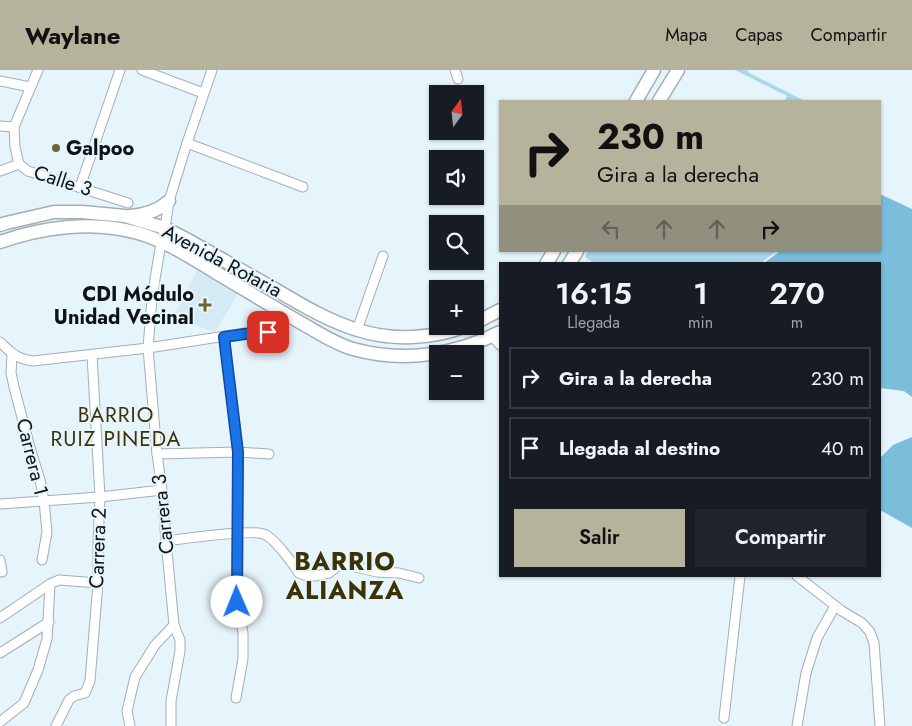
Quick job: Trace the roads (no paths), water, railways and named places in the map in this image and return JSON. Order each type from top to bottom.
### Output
[{"type":"main road","points":[[637,100],[654,70]]},
{"type":"main road","points":[[660,100],[678,70]]},
{"type":"main road","points":[[125,216],[146,213],[159,208],[169,201]]},
{"type":"main road","name":"Avenida Rotaria","points":[[0,225],[54,212],[82,212],[125,216],[165,228],[313,311],[357,330],[400,337],[428,337],[437,335]]},
{"type":"main road","name":"Avenida Rotaria","points":[[0,242],[16,236],[58,227],[83,226],[137,232],[162,241],[332,341],[353,349],[382,355],[405,357],[426,355],[497,338]]},
{"type":"main road","points":[[484,318],[499,311]]},
{"type":"street","points":[[19,164],[15,147],[14,127],[38,70]]},
{"type":"street","points":[[80,187],[120,70]]},
{"type":"street","points":[[142,70],[204,93]]},
{"type":"street","name":"Carrera 3","points":[[171,726],[171,701],[180,651],[180,640],[174,626],[157,454],[148,348],[150,310],[169,201],[212,70]]},
{"type":"street","points":[[455,70],[458,79]]},
{"type":"street","points":[[0,81],[30,87]]},
{"type":"street","points":[[0,126],[14,127]]},
{"type":"street","points":[[187,143],[303,187]]},
{"type":"street","name":"Calle 3","points":[[0,171],[19,164],[28,171],[128,203]]},
{"type":"street","points":[[357,330],[383,256]]},
{"type":"street","points":[[0,342],[12,354],[24,360],[33,360],[92,355],[250,333],[270,332]]},
{"type":"street","points":[[224,337],[238,452],[237,602],[243,633],[243,658],[236,698]]},
{"type":"street","name":"Carrera 1","points":[[12,354],[14,387],[44,500],[46,532],[42,560]]},
{"type":"street","name":"Carrera 2","points":[[56,726],[69,700],[74,696],[85,693],[90,681],[98,583],[100,497],[92,355]]},
{"type":"street","points":[[157,454],[238,452],[269,454]]},
{"type":"street","points":[[0,504],[100,497],[162,490]]},
{"type":"street","points":[[166,541],[237,533],[264,534],[272,540],[299,572],[304,575],[315,576],[329,573],[339,566],[347,565],[377,572],[398,573],[419,578]]},
{"type":"street","points":[[0,560],[2,572]]},
{"type":"street","points":[[724,718],[740,577]]},
{"type":"street","points":[[798,577],[835,606],[862,623],[870,632],[874,643],[880,726]]},
{"type":"street","points":[[0,618],[50,584],[59,580],[98,583]]},
{"type":"street","points":[[0,722],[24,703],[38,670],[47,639],[50,584]]},
{"type":"street","points":[[797,726],[806,674],[817,638],[835,606]]},
{"type":"street","points":[[0,653],[49,622]]},
{"type":"street","points":[[130,726],[127,711],[135,677],[155,645],[174,626]]},
{"type":"place","name":"Galpoo","points":[[56,148]]},
{"type":"place","name":"CDI Módulo Unidad Vecinal","points":[[205,305]]},
{"type":"district","name":"BARRIO RUIZ PINEDA","points":[[116,427]]},
{"type":"district","name":"BARRIO ALIANZA","points":[[345,576]]}]
